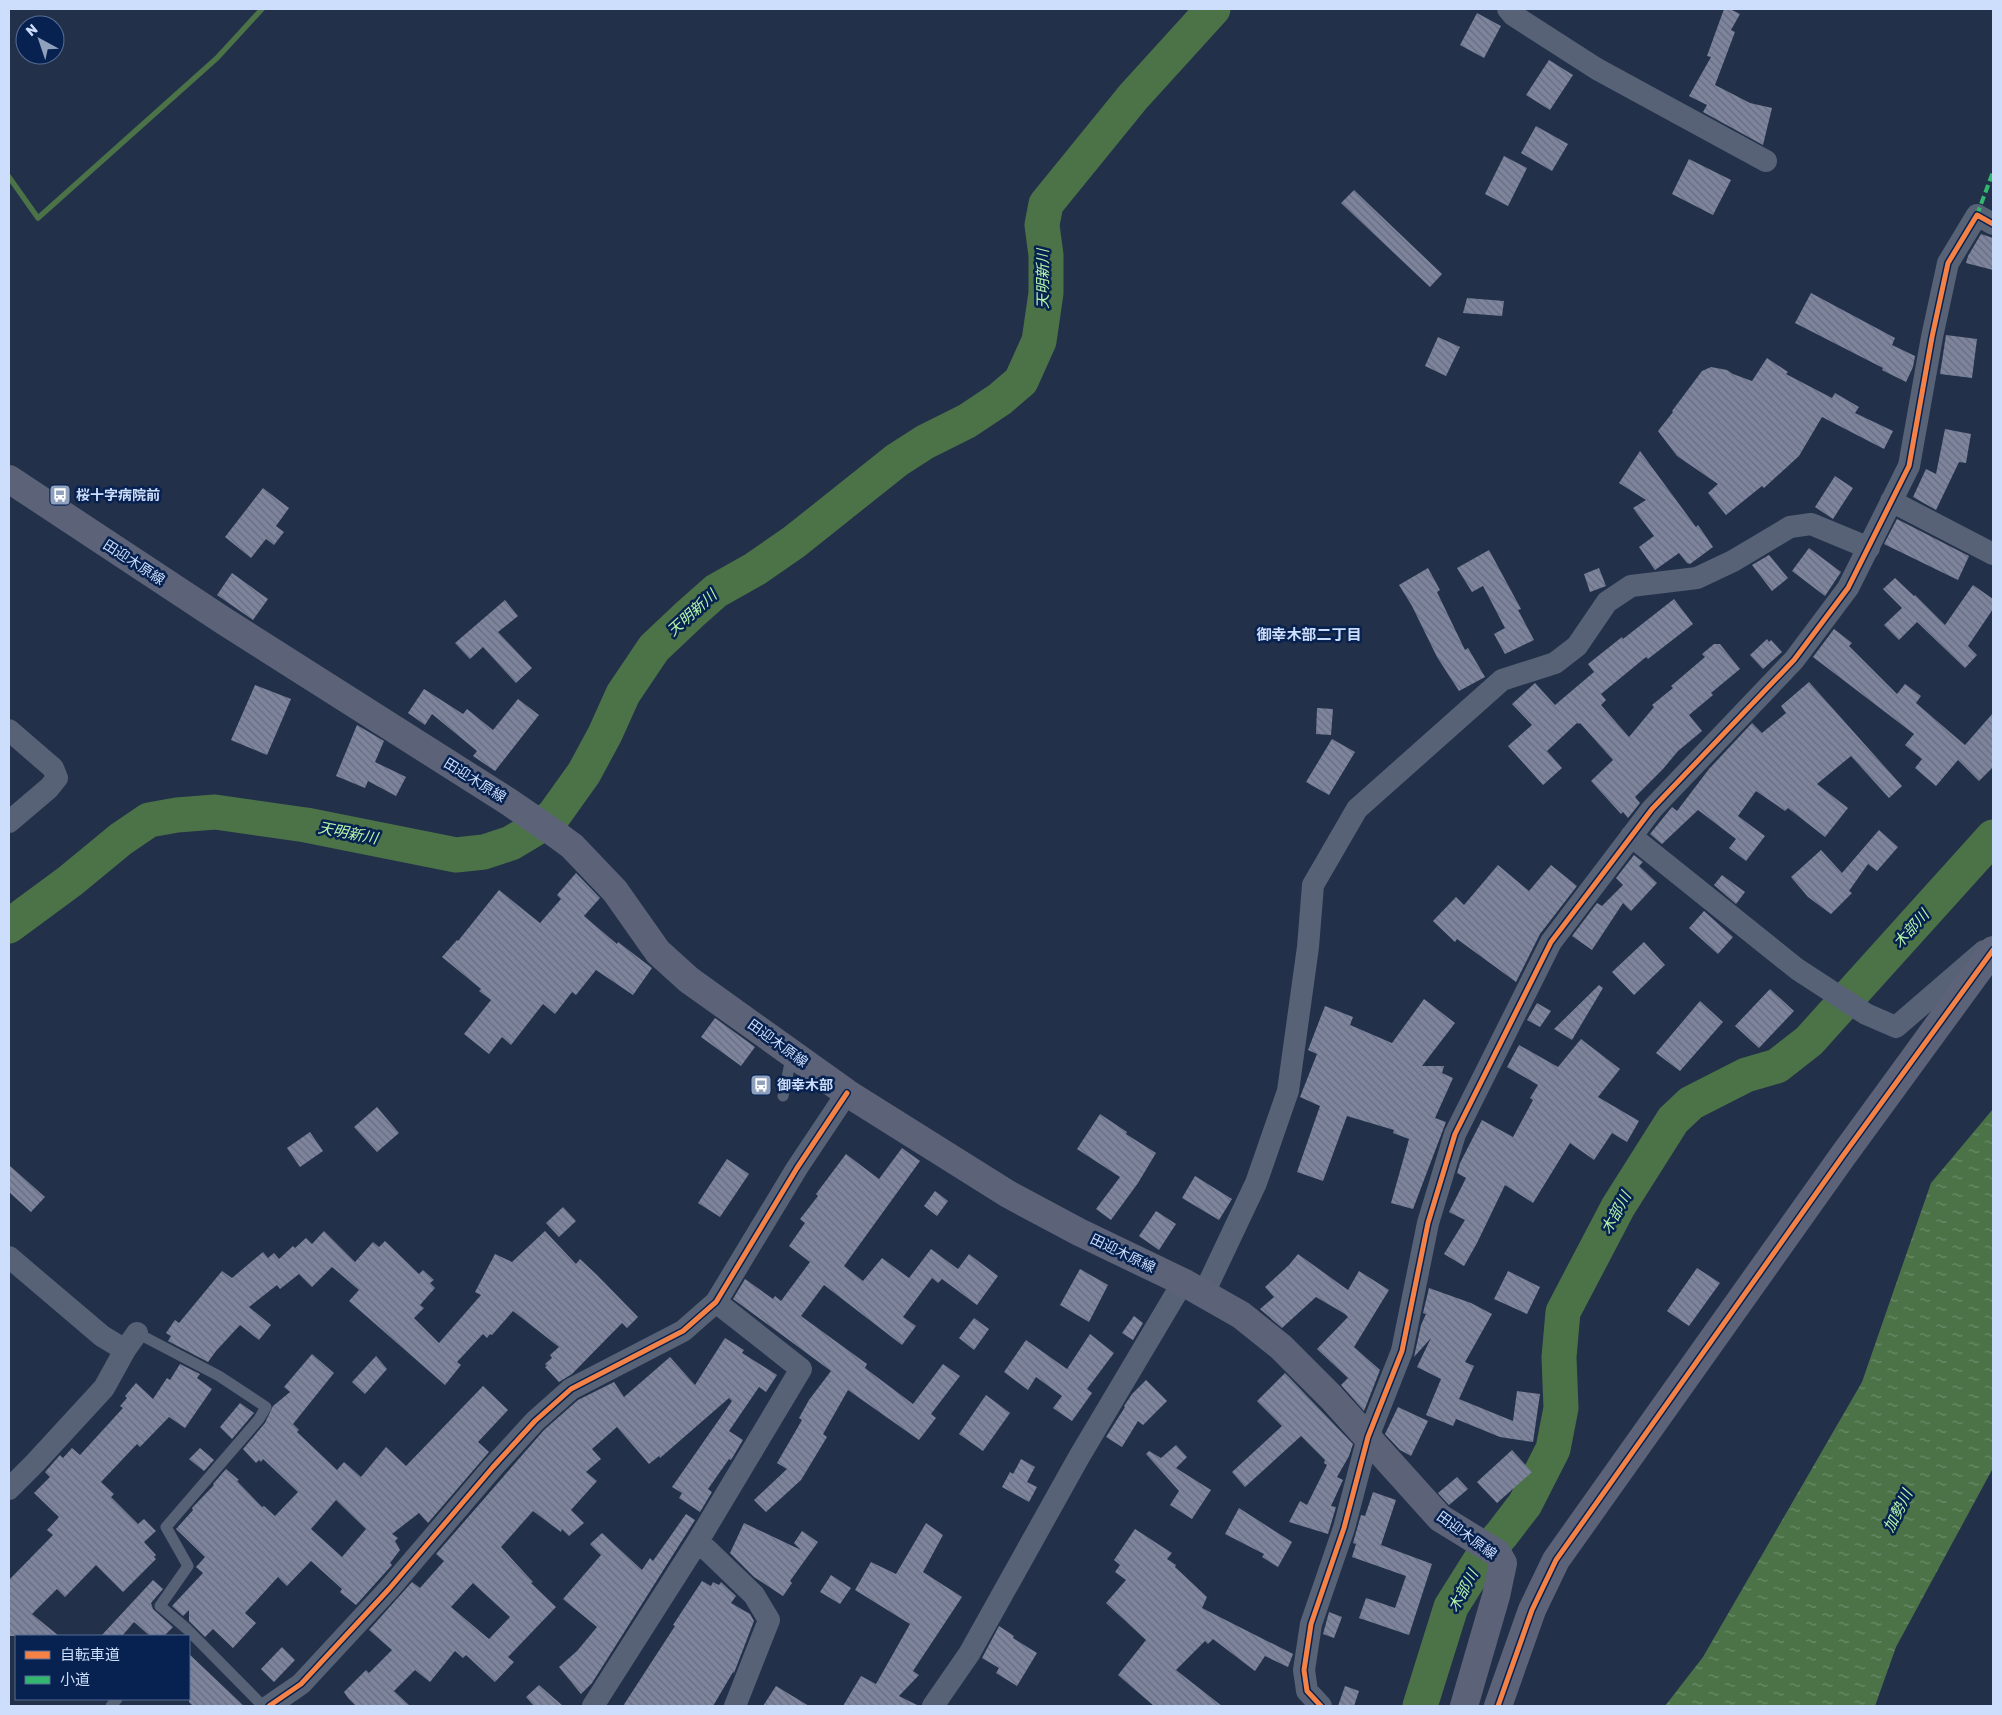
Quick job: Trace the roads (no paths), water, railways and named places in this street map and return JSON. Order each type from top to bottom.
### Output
[{"type":"main road","name":"田迎木原線","points":[[9,480],[224,622],[509,802],[572,846],[615,890],[658,952],[689,980],[847,1093],[1008,1194],[1193,1288],[1241,1315],[1281,1347],[1331,1396],[1440,1518],[1497,1553],[1503,1563],[1498,1588],[1464,1706]]},
{"type":"main road","points":[[1498,1706],[1532,1610],[1556,1560],[1842,1157],[1993,950]]},
{"type":"street","points":[[1508,9],[1513,15],[1597,69],[1766,161]]},
{"type":"street","points":[[1321,1706],[1307,1691],[1304,1670],[1311,1624],[1344,1528],[1368,1437],[1402,1351],[1428,1223],[1455,1134],[1551,942],[1630,836],[1652,810],[1794,660],[1848,588],[1909,466],[1932,338],[1948,263],[1977,215],[1993,224]]},
{"type":"street","points":[[1891,501],[1993,554]]},
{"type":"street","points":[[933,1706],[969,1654],[1079,1457],[1193,1288],[1256,1183],[1288,1091],[1308,947],[1313,885],[1357,810],[1502,680],[1555,663],[1577,646],[1607,602],[1631,586],[1697,578],[1733,561],[1790,527],[1811,524],[1869,548]]},
{"type":"street","points":[[9,730],[53,768],[57,778],[9,822]]},
{"type":"street","points":[[1630,836],[1797,970],[1866,1014],[1896,1026],[1993,943]]},
{"type":"street","points":[[269,1706],[301,1684],[389,1589],[535,1421],[571,1389],[683,1331],[716,1302],[797,1168],[847,1093]]},
{"type":"street","points":[[9,1257],[102,1336],[131,1341],[104,1388],[35,1463],[9,1488]]},
{"type":"street","points":[[593,1706],[698,1542],[801,1369],[716,1302]]},
{"type":"street","points":[[698,1542],[754,1595],[769,1620],[735,1706]]},
{"type":"lane","points":[[783,1096],[792,1054]]},
{"type":"lane","points":[[131,1341],[219,1376],[266,1407],[260,1419],[166,1527],[188,1566],[160,1606],[184,1632]]},
{"type":"lane","points":[[190,1638],[263,1706]]},
{"type":"water","name":"加勢川","points":[[1993,1109],[1993,1468],[1896,1647],[1875,1706],[1665,1706],[1703,1657],[1862,1382],[1931,1183]]},
{"type":"waterway","points":[[9,177],[38,218],[217,58],[262,9]]},
{"type":"waterway","name":"天明新川","points":[[9,926],[70,881],[121,839],[149,820],[177,815],[215,812],[306,825],[456,855],[484,852],[511,843],[546,822],[554,815],[584,773],[605,734],[623,694],[654,648],[690,614],[716,591],[755,569],[794,542],[897,460],[925,442],[967,421],[1000,399],[1021,381],[1039,341],[1046,293],[1046,255],[1042,225],[1046,204],[1133,97],[1213,9]]},
{"type":"waterway","name":"木部川","points":[[1420,1706],[1451,1607],[1483,1556],[1525,1504],[1553,1449],[1561,1408],[1559,1357],[1563,1312],[1618,1207],[1673,1120],[1691,1103],[1746,1075],[1777,1066],[1809,1041],[1993,837]]},
{"type":"place","name":"桜十字病院前","points":[[60,495]]},
{"type":"place","name":"御幸木部","points":[[761,1085]]},
{"type":"district","name":"御幸木部二丁目","points":[[1309,635]]}]
